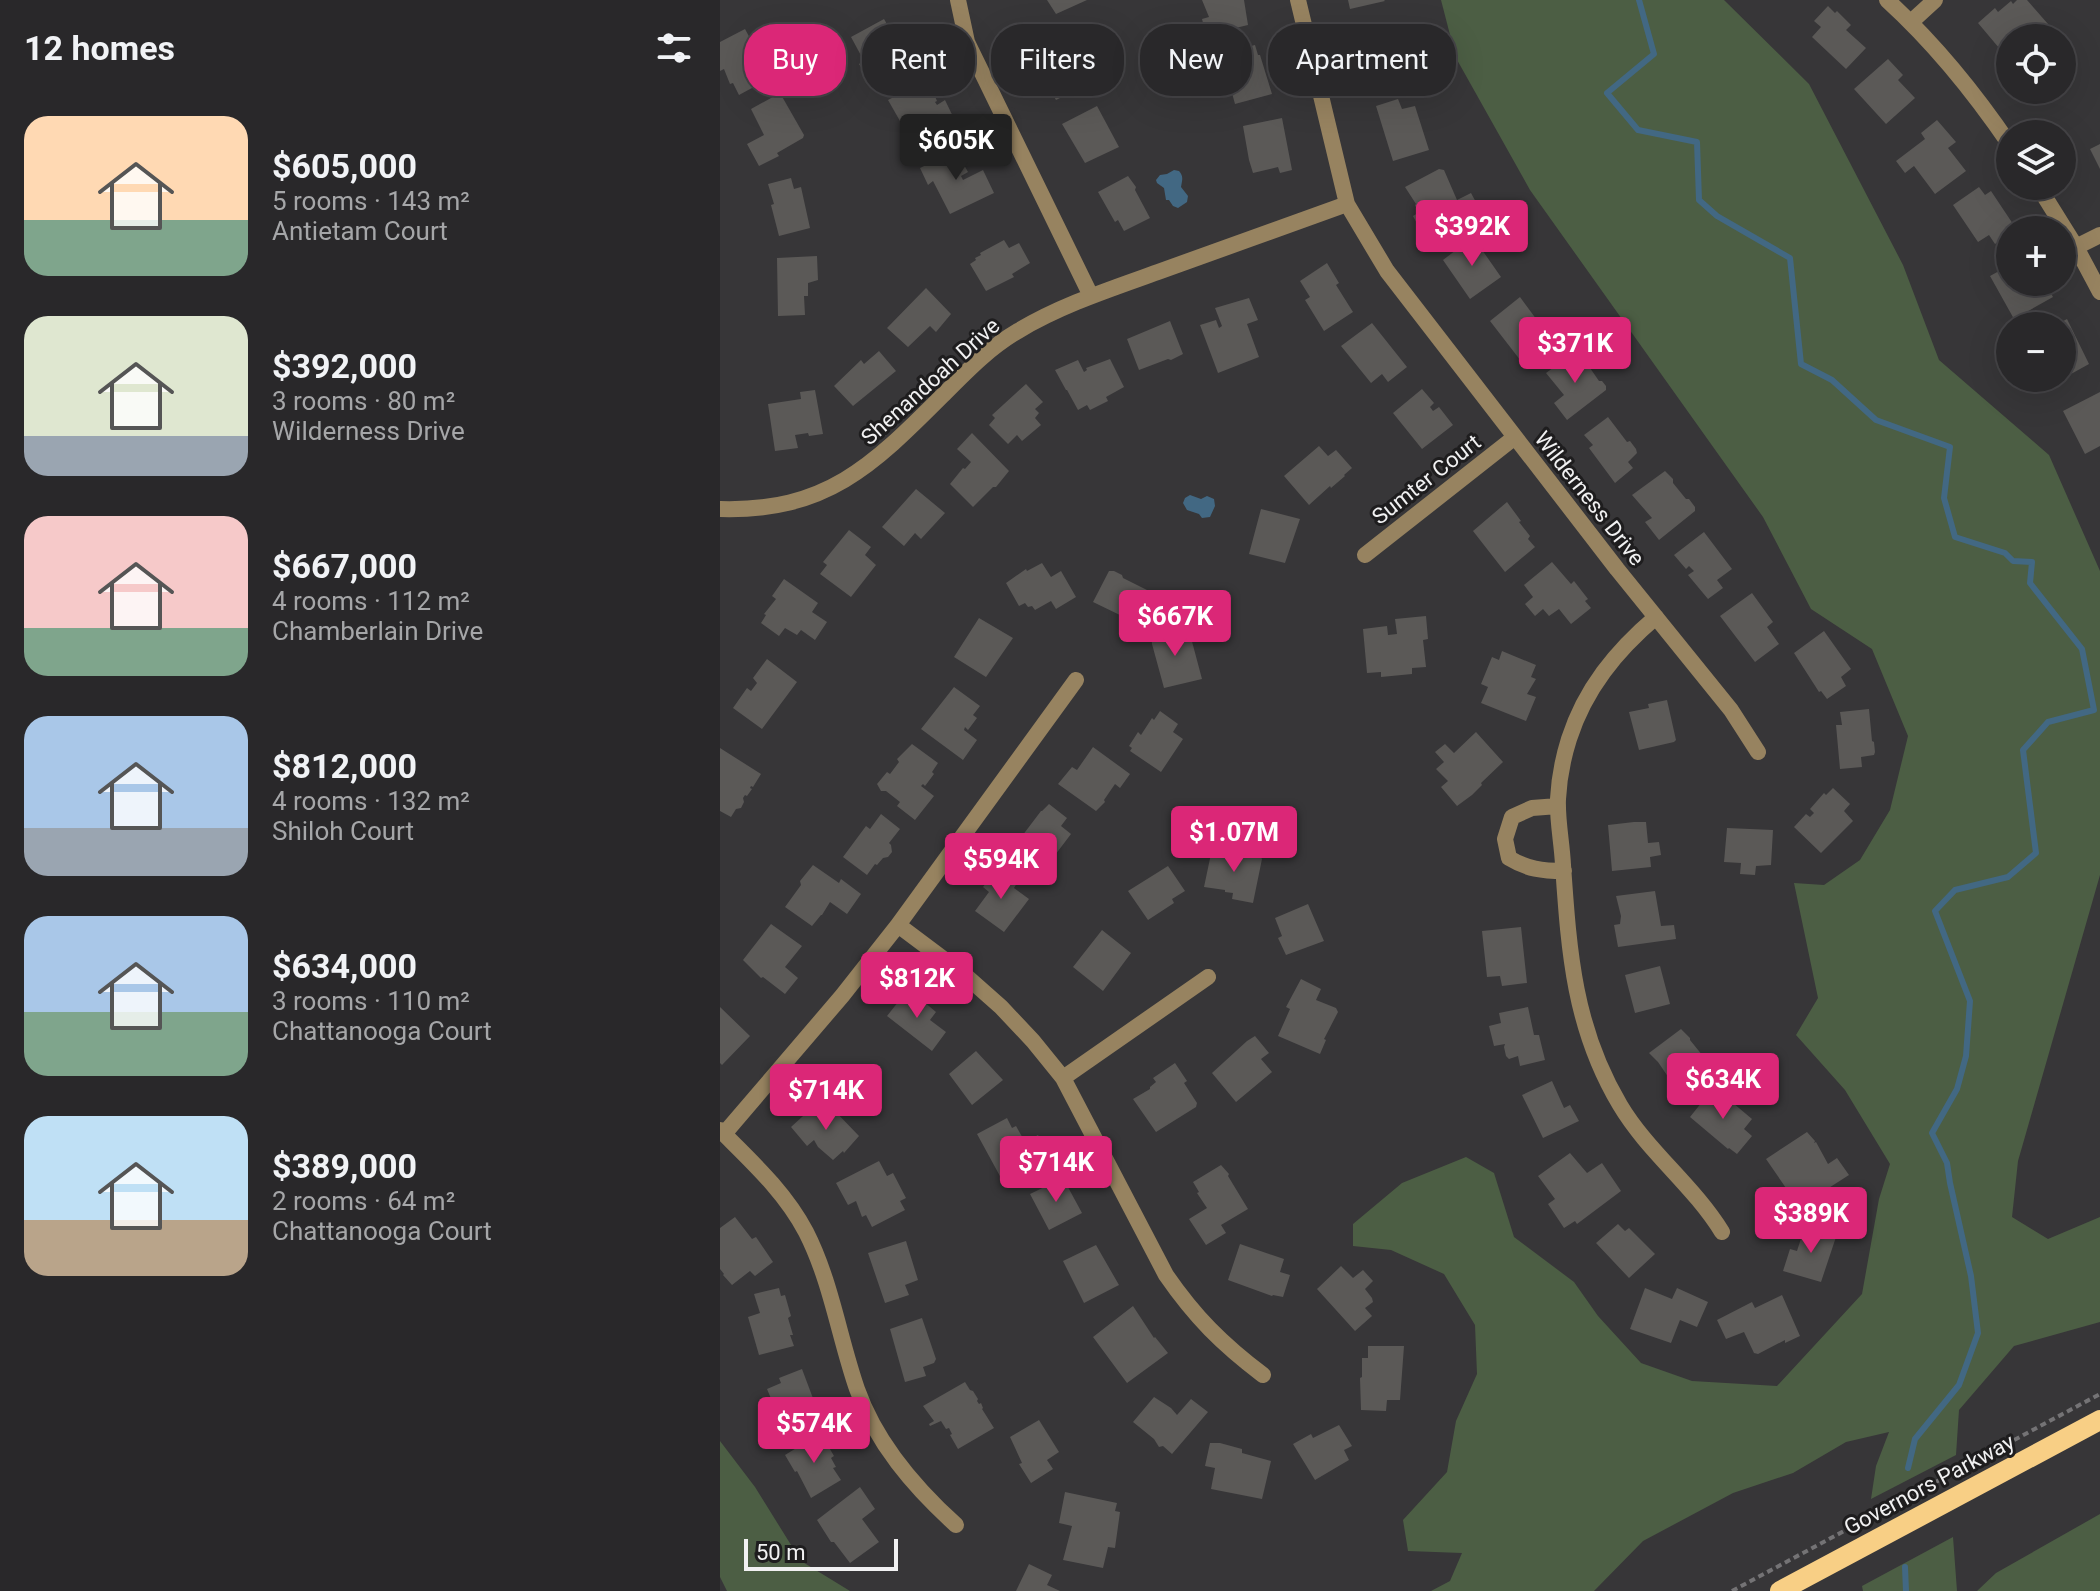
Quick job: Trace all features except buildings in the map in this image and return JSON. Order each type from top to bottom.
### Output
[{"type":"main road","name":"Governors Parkway","points":[[1780,1591],[2100,1420]]},
{"type":"street","points":[[958,0],[967,42],[1091,296]]},
{"type":"street","name":"Wilderness Drive","points":[[1298,0],[1347,204],[1387,271],[1731,710],[1758,752]]},
{"type":"street","points":[[1887,0],[1911,22],[1996,124]]},
{"type":"street","points":[[1911,22],[1935,0]]},
{"type":"street","name":"Shenandoah Drive","points":[[720,509],[775,507],[847,480],[888,450],[973,365],[1019,330],[1091,296],[1347,204]]},
{"type":"street","points":[[2100,235],[2076,247],[2100,292]]},
{"type":"street","name":"Sumter Court","points":[[1365,555],[1515,437]]},
{"type":"street","points":[[1656,617],[1632,637],[1594,684],[1579,712],[1561,770],[1558,806],[1575,985],[1590,1042],[1620,1105],[1640,1134],[1706,1207],[1722,1232]]},
{"type":"street","points":[[956,1525],[909,1477],[871,1421],[857,1390],[807,1233],[774,1184],[722,1132],[832,1008],[898,925],[1076,680]]},
{"type":"street","points":[[1558,806],[1532,808],[1512,817],[1505,839],[1509,858],[1524,867],[1564,871]]},
{"type":"street","points":[[898,925],[966,976],[1033,1041],[1063,1078],[1166,1275],[1209,1330],[1263,1375]]},
{"type":"street","points":[[1063,1078],[1208,977]]},
{"type":"path","points":[[1732,1591],[2100,1394]]},
{"type":"green space","points":[[1441,0],[1724,0],[1809,84],[1903,265],[1939,360],[2049,455],[2100,571],[2100,875],[2018,1161],[2012,1217],[2048,1239],[2100,1217],[2100,1322],[2014,1346],[1959,1410],[1956,1455],[1871,1499],[1876,1466],[1889,1432],[1846,1442],[1793,1473],[1733,1493],[1643,1541],[1594,1591],[1431,1591],[1450,1581],[1462,1553],[1408,1551],[1403,1520],[1447,1472],[1456,1421],[1477,1374],[1475,1325],[1444,1274],[1391,1250],[1353,1246],[1353,1224],[1402,1183],[1466,1157],[1494,1173],[1514,1237],[1574,1282],[1598,1316],[1641,1363],[1692,1381],[1777,1386],[1862,1294],[1879,1199],[1890,1164],[1845,1090],[1796,1035],[1818,998],[1794,883],[1824,885],[1860,860],[1890,810],[1908,736],[1872,649],[1811,609],[1763,517],[1530,190],[1456,58],[1456,24],[1447,24]]},
{"type":"green space","points":[[720,1441],[755,1487],[801,1561],[850,1591],[727,1591],[720,1577]]},
{"type":"green space","points":[[2100,1514],[2100,1591],[1977,1591],[1996,1573]]},
{"type":"green space","points":[[1953,1537],[1957,1591],[1863,1591],[1862,1586]]},
{"type":"water","points":[[1174,170],[1181,173],[1181,187],[1188,196],[1187,202],[1178,208],[1166,200],[1164,188],[1156,180],[1160,175]]},
{"type":"water","points":[[1190,495],[1214,499],[1215,506],[1210,517],[1202,518],[1187,510],[1183,503]]},
{"type":"waterway","points":[[1639,0],[1654,54],[1607,93],[1638,130],[1697,142],[1699,200],[1717,216],[1790,258],[1801,364],[1832,380],[1876,420],[1950,447],[1944,498],[1955,537],[2005,553],[2013,561],[2032,562],[2030,583],[2082,649],[2094,710],[2048,722],[2023,750],[2036,853],[2008,877],[1955,890],[1935,911],[1970,1001],[1966,1056],[1957,1089],[1932,1133],[1947,1163],[1971,1276],[1978,1333],[1959,1385],[1915,1439],[1908,1468]]},
{"type":"waterway","points":[[1905,1567],[1906,1591]]}]
